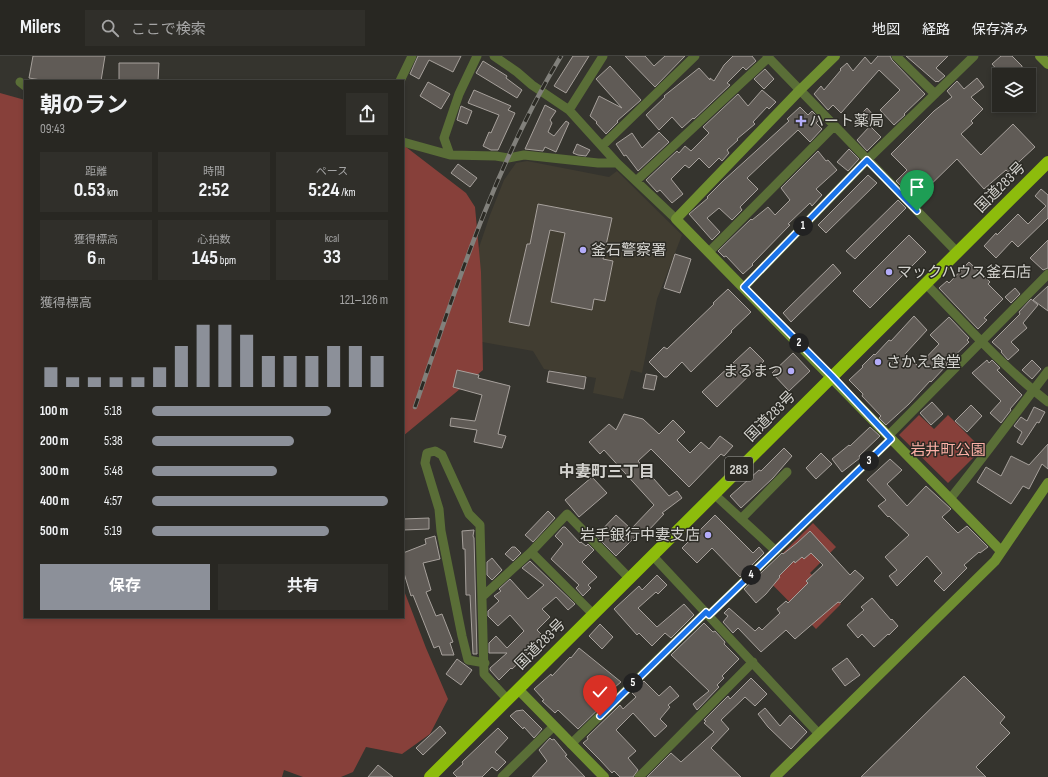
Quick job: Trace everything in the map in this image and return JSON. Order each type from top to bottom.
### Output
[{"type":"highway","name":"国道283号","points":[[430,777],[592,614],[1048,162]]},
{"type":"street","points":[[400,80],[412,56]]},
{"type":"street","points":[[450,155],[444,138],[459,94],[477,56]]},
{"type":"street","points":[[494,56],[517,72],[536,88],[569,110],[617,163],[744,287],[1001,551]]},
{"type":"street","points":[[569,110],[603,56]]},
{"type":"street","points":[[602,146],[695,56]]},
{"type":"street","points":[[676,219],[800,90],[835,56]]},
{"type":"street","points":[[896,56],[935,94]]},
{"type":"street","points":[[744,287],[867,160],[974,56]]},
{"type":"street","points":[[1040,56],[1048,64]]},
{"type":"street","points":[[636,181],[767,57],[957,252]]},
{"type":"street","points":[[708,252],[834,126]]},
{"type":"street","points":[[404,142],[450,155],[496,156],[508,158],[524,155],[598,164],[617,163]]},
{"type":"street","points":[[571,744],[708,613],[776,551],[890,438],[1048,274]]},
{"type":"street","points":[[926,284],[982,342],[1033,390],[1048,402]]},
{"type":"street","points":[[950,499],[1048,371]]},
{"type":"street","points":[[485,663],[468,660],[441,531],[439,509],[425,463],[427,453],[435,452],[442,455],[469,514],[480,525],[485,663],[484,674],[507,699]]},
{"type":"street","points":[[741,519],[787,472]]},
{"type":"street","points":[[775,777],[995,561],[1048,483]]},
{"type":"street","points":[[714,494],[776,551]]},
{"type":"street","points":[[482,597],[531,552],[567,514],[629,578]]},
{"type":"street","points":[[531,552],[592,614]]},
{"type":"street","points":[[652,555],[708,613],[819,734]]},
{"type":"street","points":[[639,777],[753,662]]},
{"type":"street","points":[[518,688],[604,777]]},
{"type":"street","points":[[502,777],[554,726]]},
{"type":"shaded area","points":[[527,161],[609,177],[617,171],[682,235],[657,299],[642,373],[631,370],[623,399],[593,393],[596,378],[544,369],[533,351],[449,336],[490,215],[504,180],[516,163]]},
{"type":"green space","points":[[0,93],[24,100],[24,618],[404,618],[404,591],[426,648],[448,699],[430,734],[402,754],[366,747],[353,772],[341,777],[303,777],[284,770],[282,777],[0,777]]},
{"type":"green space","points":[[404,146],[466,193],[475,207],[481,272],[483,370],[404,435]]},
{"type":"green space","name":"岩井町公園","points":[[919,415],[934,429],[948,415],[982,449],[948,483],[899,435]]},
{"type":"green space","points":[[813,523],[836,547],[810,573],[841,604],[816,629],[762,574]]},
{"type":"building","points":[[33,56],[105,56],[101,80],[41,80],[29,78]]},
{"type":"building","points":[[418,56],[461,56],[453,72],[429,60],[419,79],[410,74]]},
{"type":"building","points":[[573,56],[589,56],[566,93],[554,86]]},
{"type":"building","points":[[625,56],[645,56],[654,66],[665,56],[685,56],[655,87]]},
{"type":"building","points":[[733,56],[752,56],[756,61],[746,70],[743,67],[727,83],[730,85],[694,119],[693,118],[682,128],[672,117],[659,130],[646,115],[665,97],[664,96],[699,68],[710,80],[710,78],[714,81],[724,65]]},
{"type":"building","points":[[878,56],[890,56],[892,60],[925,94],[894,125],[880,110],[900,90],[879,70],[841,113],[833,105],[828,110],[814,94],[821,86],[824,90],[841,70],[840,69],[847,63],[853,71],[865,57],[871,64]]},
{"type":"building","points":[[906,56],[948,56],[936,68],[945,76],[936,82]]},
{"type":"building","points":[[1001,56],[1012,56],[1022,66],[1022,68],[996,68],[992,64]]},
{"type":"building","points":[[483,61],[507,76],[506,78],[522,90],[517,98],[476,73]]},
{"type":"building","points":[[119,63],[159,63],[158,80],[119,80]]},
{"type":"building","points":[[610,66],[641,100],[617,121],[618,122],[606,134],[596,123],[597,122],[590,116],[599,96],[622,108],[596,79]]},
{"type":"building","points":[[765,69],[774,79],[764,89],[754,79]]},
{"type":"building","points":[[977,78],[984,87],[971,97],[983,109],[971,121],[973,123],[961,134],[981,155],[1013,124],[1035,147],[1008,172],[1006,170],[984,189],[957,159],[915,200],[896,181],[907,170],[891,154],[934,111],[952,97],[947,91],[957,81],[964,89]]},
{"type":"building","points":[[428,82],[450,94],[441,109],[420,96]]},
{"type":"building","points":[[474,90],[511,106],[508,110],[515,113],[498,150],[491,150],[483,146],[499,115],[468,103]]},
{"type":"building","points":[[762,90],[776,102],[769,109],[767,107],[753,122],[755,124],[737,139],[738,140],[727,150],[729,153],[722,161],[719,158],[709,168],[699,158],[689,168],[685,165],[671,179],[683,194],[672,203],[660,190],[657,192],[646,180],[677,151],[679,153],[685,146],[691,151],[709,133],[703,127],[738,94],[748,106]]},
{"type":"building","points":[[545,105],[556,111],[550,120],[552,123],[548,132],[554,136],[566,121],[569,123],[556,152],[545,147],[543,151],[525,149]]},
{"type":"building","points":[[461,106],[472,111],[467,124],[457,120]]},
{"type":"building","points":[[800,107],[808,115],[812,111],[820,119],[816,123],[822,129],[810,142],[798,130],[747,178],[758,189],[740,207],[742,210],[732,220],[719,208],[707,218],[720,232],[712,240],[689,214],[708,198],[707,197],[723,181],[789,121],[787,119]]},
{"type":"building","points":[[867,108],[876,118],[868,126],[859,116]]},
{"type":"building","points":[[870,126],[881,137],[867,151],[857,140]]},
{"type":"building","points":[[659,132],[669,142],[638,171],[626,155],[624,156],[616,144],[632,133],[642,148]]},
{"type":"building","points":[[577,144],[590,150],[586,156],[573,153]]},
{"type":"building","points":[[849,149],[859,159],[848,171],[837,162]]},
{"type":"building","points":[[818,151],[826,161],[828,160],[837,170],[816,189],[822,195],[812,206],[810,203],[788,224],[790,225],[743,274],[726,256],[724,257],[718,251],[751,219],[752,220],[768,207],[775,215],[790,200],[781,188]]},
{"type":"building","points":[[458,164],[477,178],[470,187],[451,173]]},
{"type":"building","points":[[868,175],[877,183],[826,233],[818,225]]},
{"type":"building","points":[[1041,189],[1048,195],[1048,218],[1018,247],[1012,241],[996,258],[984,246],[996,233],[997,235],[1018,214],[1028,224],[1046,206],[1035,196]]},
{"type":"building","points":[[898,200],[906,208],[855,259],[846,251]]},
{"type":"building","name":"釜石警察署","points":[[538,204],[612,218],[603,259],[613,261],[605,301],[594,299],[592,310],[551,302],[565,233],[550,230],[529,326],[509,322],[527,244],[530,244]]},
{"type":"building","points":[[909,235],[926,252],[870,308],[853,291]]},
{"type":"building","points":[[1048,240],[1048,268],[1043,270],[1030,258]]},
{"type":"building","points":[[675,254],[691,259],[680,293],[664,288]]},
{"type":"building","points":[[969,262],[990,282],[988,284],[1003,299],[984,318],[987,320],[978,329],[939,288],[947,281],[949,283]]},
{"type":"building","points":[[833,264],[841,273],[791,322],[783,313]]},
{"type":"building","points":[[1048,286],[1048,311],[1033,300]]},
{"type":"building","points":[[1015,288],[1020,294],[1011,303],[1005,297]]},
{"type":"building","points":[[728,289],[751,312],[691,372],[682,362],[667,377],[664,377],[649,362],[664,347],[667,349]]},
{"type":"building","points":[[1031,299],[1038,305],[1023,323],[1027,328],[1011,342],[1019,350],[1008,360],[1001,352],[1002,351],[992,342],[1020,314],[1019,312]]},
{"type":"building","points":[[914,316],[927,330],[905,354],[918,366],[939,344],[930,335],[949,317],[969,338],[967,340],[969,342],[946,364],[947,365],[909,404],[886,425],[879,418],[881,416],[862,396],[863,394],[849,380],[889,340],[891,341]]},
{"type":"building","points":[[750,347],[764,361],[717,407],[702,392]]},
{"type":"building","points":[[793,353],[810,371],[789,391],[772,373]]},
{"type":"building","points":[[987,360],[989,363],[992,360],[1000,368],[997,370],[1022,395],[1001,423],[990,413],[1001,401],[972,373]]},
{"type":"building","points":[[1032,360],[1041,369],[1032,379],[1022,370]]},
{"type":"building","points":[[457,370],[479,375],[478,378],[510,386],[498,434],[506,436],[502,448],[474,442],[477,430],[450,426],[451,418],[475,421],[482,395],[453,387]]},
{"type":"building","points":[[549,371],[586,377],[584,389],[547,382]]},
{"type":"building","points":[[646,374],[657,376],[654,390],[643,388]]},
{"type":"building","points":[[932,402],[943,414],[931,425],[920,413]]},
{"type":"building","points":[[971,405],[982,416],[967,432],[955,421]]},
{"type":"building","points":[[1034,407],[1045,412],[1039,423],[1037,422],[1022,445],[1017,442],[1022,432],[1014,426],[1021,417],[1027,421]]},
{"type":"building","points":[[624,414],[643,419],[659,434],[673,420],[685,432],[677,440],[690,453],[701,442],[709,449],[720,436],[733,446],[724,456],[721,454],[689,487],[651,449],[638,461],[669,496],[677,491],[682,498],[662,513],[664,514],[647,532],[643,529],[616,556],[596,536],[616,515],[631,529],[654,505],[604,450],[600,454],[589,442],[609,424],[616,430]]},
{"type":"building","points":[[870,427],[880,436],[859,456],[860,458],[842,472],[832,459],[849,445],[850,446]]},
{"type":"building","points":[[1048,444],[1048,469],[1042,464],[1029,489],[1023,486],[1011,504],[977,482],[986,467],[1001,476],[1011,456],[1029,465]]},
{"type":"building","points":[[784,448],[792,456],[773,478],[741,508],[730,496],[759,470],[761,471]]},
{"type":"building","points":[[821,453],[832,464],[816,479],[806,468]]},
{"type":"building","points":[[890,459],[902,470],[887,484],[907,506],[926,486],[951,509],[942,517],[958,533],[967,526],[988,547],[980,553],[979,552],[964,565],[967,568],[944,591],[934,581],[942,573],[927,556],[897,586],[889,576],[897,570],[885,557],[909,535],[889,516],[888,517],[878,506],[886,500],[867,480]]},
{"type":"building","points":[[592,477],[607,493],[579,517],[565,500]]},
{"type":"building","points":[[548,511],[555,518],[533,542],[525,535]]},
{"type":"building","points":[[715,515],[753,553],[759,547],[764,553],[740,577],[712,548],[697,563],[682,548]]},
{"type":"building","points":[[429,518],[429,529],[404,530],[404,519]]},
{"type":"building","points":[[563,527],[565,527],[580,543],[581,542],[586,546],[588,544],[594,550],[582,562],[597,577],[588,585],[591,588],[583,596],[576,588],[579,585],[551,559],[563,544],[555,536]]},
{"type":"building","points":[[474,530],[477,654],[473,654],[470,595],[466,595],[465,549],[463,549],[462,531]]},
{"type":"building","points":[[810,531],[850,575],[855,570],[864,578],[840,603],[838,602],[795,639],[786,630],[761,652],[738,628],[733,633],[723,622],[728,616],[724,613],[729,608],[755,631],[759,627],[762,630],[780,613],[777,609],[786,601],[788,603],[808,583],[806,581],[823,565],[811,553],[804,559],[802,557],[795,563],[794,561],[779,576],[780,577],[766,594],[756,603],[744,589],[782,553],[783,554],[797,543]]},
{"type":"building","points":[[435,536],[440,559],[423,563],[431,590],[426,592],[436,616],[442,614],[453,642],[450,643],[454,655],[442,655],[439,646],[434,648],[413,595],[411,596],[404,573],[404,553],[426,544],[425,539]]},
{"type":"building","points":[[512,547],[515,547],[521,553],[513,561],[505,554]]},
{"type":"building","points":[[492,558],[502,570],[492,580],[487,575],[487,562]]},
{"type":"building","points":[[530,561],[575,604],[568,610],[556,597],[542,609],[550,617],[537,630],[542,635],[531,645],[534,648],[499,680],[490,668],[507,653],[489,653],[489,643],[496,636],[507,648],[524,631],[510,615],[498,626],[488,616],[488,611],[499,601],[494,596],[501,591],[499,589],[510,579],[528,599],[544,585],[522,568]]},
{"type":"building","points":[[657,575],[667,585],[658,594],[656,592],[638,608],[657,627],[684,604],[694,615],[671,638],[665,633],[652,646],[639,633],[637,635],[614,609],[639,586],[642,590]]},
{"type":"building","points":[[872,598],[898,626],[874,647],[862,634],[858,638],[847,625],[864,610],[861,607]]},
{"type":"building","points":[[704,623],[713,632],[715,631],[725,642],[724,644],[739,659],[722,676],[724,678],[717,685],[719,687],[697,710],[693,704],[709,691],[671,655]]},
{"type":"building","points":[[600,624],[613,637],[602,649],[589,636]]},
{"type":"building","points":[[579,648],[621,682],[608,693],[611,697],[578,729],[558,710],[555,713],[542,701],[544,700],[534,689],[551,674],[552,676]]},
{"type":"building","points":[[847,658],[860,675],[845,686],[832,669]]},
{"type":"building","points":[[457,659],[472,670],[461,685],[446,674]]},
{"type":"building","points":[[964,676],[1005,717],[1000,723],[1010,733],[976,767],[986,777],[861,777]]},
{"type":"building","points":[[751,678],[767,694],[755,706],[745,697],[721,720],[729,729],[711,748],[741,777],[647,777],[671,753],[681,762],[714,732],[704,723],[706,721],[704,720],[728,696],[730,699]]},
{"type":"building","points":[[644,681],[659,696],[670,686],[679,696],[668,705],[670,707],[660,719],[667,726],[655,737],[633,713],[616,730],[636,751],[628,758],[638,770],[633,777],[620,777],[614,771],[612,773],[583,743],[588,739],[587,737],[620,705],[623,709],[636,697],[632,693]]},
{"type":"building","points":[[765,708],[780,726],[790,715],[807,732],[791,749],[768,727],[758,714]]},
{"type":"building","points":[[523,710],[542,729],[534,738],[524,727],[523,729],[510,716],[516,711]]},
{"type":"building","points":[[440,726],[446,733],[423,755],[416,748]]},
{"type":"building","points":[[498,728],[508,738],[495,752],[506,762],[497,771],[492,767],[482,777],[457,777],[453,773],[463,764],[462,762]]},
{"type":"building","points":[[550,738],[552,740],[554,739],[567,755],[565,756],[585,777],[532,777],[547,761],[539,750]]},
{"type":"building","points":[[378,765],[393,777],[368,777]]},
{"type":"railway","points":[[415,407],[462,272],[497,183],[537,97],[561,56]]},
{"type":"place","name":"ハート薬局","points":[[801,121]]},
{"type":"place","name":"釜石警察署","points":[[583,250]]},
{"type":"place","name":"マックハウス釜石店","points":[[889,272]]},
{"type":"place","name":"さかえ食堂","points":[[878,362]]},
{"type":"place","name":"まるまつ","points":[[791,371]]},
{"type":"place","name":"岩手銀行中妻支店","points":[[708,535]]},
{"type":"district","name":"中妻町三丁目","points":[[607,471]]},
{"type":"route","points":[[600,716],[706,612],[709,615],[891,439],[832,376],[744,287],[867,160],[917,211]]}]
